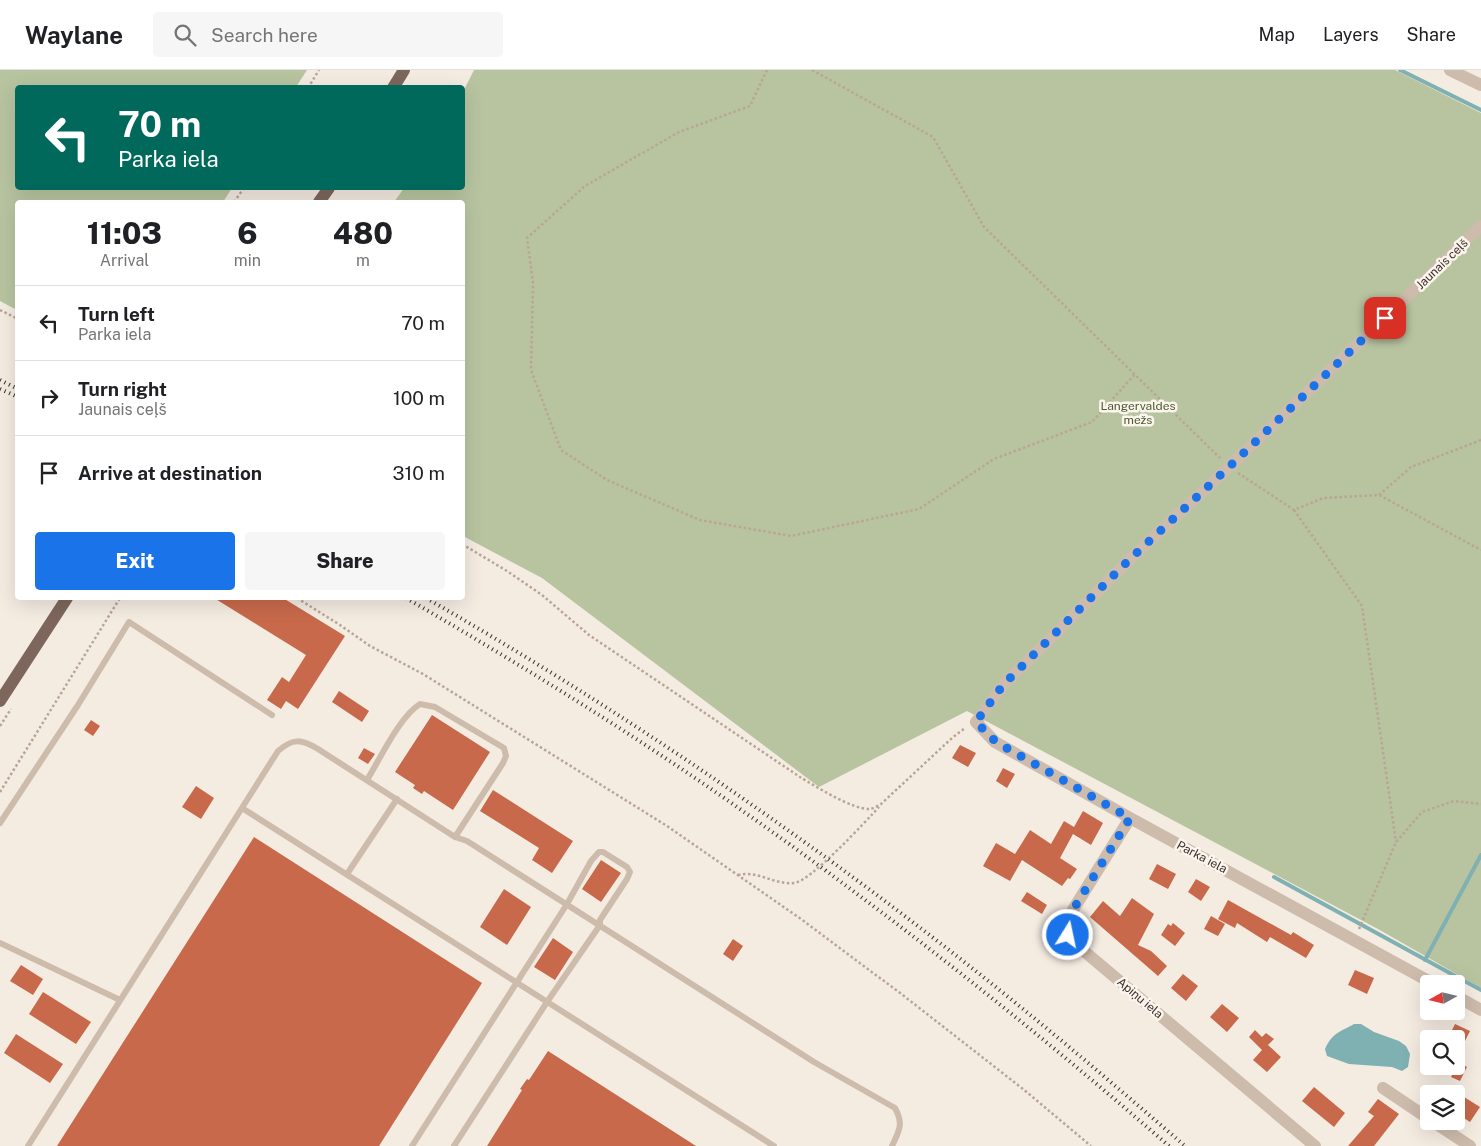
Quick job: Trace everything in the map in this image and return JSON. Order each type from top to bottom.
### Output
[{"type":"main road","points":[[395,85],[404,70]]},
{"type":"main road","points":[[0,701],[66,600]]},
{"type":"street","points":[[1450,70],[1481,86]]},
{"type":"street","name":"Jaunais ceļš","points":[[976,722],[1003,685],[1130,559],[1481,226]]},
{"type":"street","name":"Parka iela","points":[[976,722],[996,742],[1130,818],[1420,976]]},
{"type":"street","name":"Apiņu iela","points":[[1130,818],[1071,913],[1068,935],[1078,946],[1315,1146]]},
{"type":"street","points":[[1465,1001],[1481,1010]]},
{"type":"street","points":[[1383,1088],[1420,1113]]},
{"type":"street","points":[[1446,1130],[1470,1146]]},
{"type":"lane","points":[[0,823],[78,705],[129,622],[272,715]]},
{"type":"lane","points":[[367,780],[403,721],[412,709],[420,704],[435,707],[504,748],[506,756],[503,763],[455,837]]},
{"type":"lane","points":[[28,1146],[278,751],[286,744],[294,741],[304,741],[311,745],[455,837],[468,841],[814,1062],[895,1108],[900,1117],[900,1128],[892,1146]]},
{"type":"lane","points":[[347,874],[396,800]]},
{"type":"lane","points":[[242,808],[774,1146]]},
{"type":"lane","points":[[412,1146],[567,904],[592,861],[599,852],[603,852],[627,867],[630,872],[600,920],[600,925],[454,1146]]},
{"type":"lane","points":[[0,943],[120,1000]]},
{"type":"path","points":[[310,85],[319,70]]},
{"type":"path","points":[[767,70],[750,106],[679,132],[586,186],[527,238],[533,283],[531,370],[561,450],[607,480],[700,520],[791,536],[920,509],[994,459],[1092,422],[1135,374]]},
{"type":"path","points":[[812,70],[933,137],[984,226],[1229,467],[1294,510],[1362,606],[1396,842]]},
{"type":"path","points":[[0,310],[15,317]]},
{"type":"path","points":[[1379,495],[1412,468],[1481,440]]},
{"type":"path","points":[[1294,510],[1323,498],[1379,495],[1481,550]]},
{"type":"path","points":[[465,546],[500,566],[542,595],[589,636],[808,781],[832,795],[860,807],[871,809],[881,804]]},
{"type":"path","points":[[0,792],[119,600]]},
{"type":"path","points":[[300,600],[370,646],[423,674],[667,826],[738,875],[801,919],[904,996],[1091,1146]]},
{"type":"path","points":[[738,875],[757,874],[786,883],[802,881],[828,859],[881,804],[952,738],[976,722]]},
{"type":"path","points":[[1359,930],[1396,842],[1422,812],[1454,801],[1481,804]]},
{"type":"green space","points":[[0,70],[307,70],[297,85],[15,85],[15,190],[231,190],[224,200],[15,200],[15,309],[0,301]]},
{"type":"green space","name":"Langervaldes mežs","points":[[474,70],[1395,70],[1481,113],[1481,988],[1465,979],[1465,975],[1458,975],[1378,929],[967,711],[819,787],[542,578],[465,537],[465,200],[395,200],[403,190],[465,190],[465,88]]},
{"type":"water","points":[[1354,1024],[1361,1024],[1406,1046],[1410,1054],[1408,1067],[1402,1071],[1392,1067],[1349,1064],[1327,1056],[1325,1049],[1331,1039]]},
{"type":"building","points":[[217,600],[286,600],[345,636],[298,709],[286,701],[281,709],[267,700],[282,677],[289,682],[306,655]]},
{"type":"building","points":[[339,691],[369,711],[362,722],[332,702]]},
{"type":"building","points":[[432,715],[490,752],[453,810],[424,791],[422,794],[413,788],[415,785],[395,772]]},
{"type":"building","points":[[91,720],[100,726],[93,736],[84,730]]},
{"type":"building","points":[[960,745],[976,753],[968,767],[952,758]]},
{"type":"building","points":[[364,748],[375,754],[368,764],[358,758]]},
{"type":"building","points":[[1003,768],[1015,774],[1007,788],[996,781]]},
{"type":"building","points":[[196,786],[214,798],[201,819],[182,807]]},
{"type":"building","points":[[493,790],[573,841],[552,873],[532,860],[539,848],[480,811]]},
{"type":"building","points":[[1083,811],[1103,823],[1091,845],[1073,834],[1060,858],[1077,869],[1062,886],[1022,860],[1010,881],[983,866],[996,843],[1015,854],[1030,830],[1051,844],[1064,821],[1074,827]]},
{"type":"building","points":[[254,837],[482,983],[379,1146],[57,1146]]},
{"type":"building","points":[[601,860],[621,873],[601,902],[582,889]]},
{"type":"building","points":[[1157,864],[1176,874],[1168,889],[1149,879]]},
{"type":"building","points":[[1196,879],[1210,887],[1201,901],[1188,892]]},
{"type":"building","points":[[504,889],[531,907],[507,945],[480,927]]},
{"type":"building","points":[[1027,892],[1047,905],[1042,914],[1021,901]]},
{"type":"building","points":[[1132,898],[1154,914],[1138,945],[1151,951],[1167,966],[1158,976],[1090,917],[1103,901],[1120,916]]},
{"type":"building","points":[[1228,900],[1291,935],[1293,932],[1314,945],[1306,958],[1270,937],[1267,942],[1237,923],[1235,928],[1218,919]]},
{"type":"building","points":[[1211,916],[1225,924],[1218,936],[1204,929]]},
{"type":"building","points":[[1173,923],[1185,933],[1175,946],[1161,935],[1168,924],[1171,926]]},
{"type":"building","points":[[553,938],[573,952],[555,980],[534,967]]},
{"type":"building","points":[[733,939],[743,946],[733,961],[723,954]]},
{"type":"building","points":[[21,965],[43,979],[33,995],[10,981]]},
{"type":"building","points":[[1355,970],[1374,978],[1367,994],[1348,985]]},
{"type":"building","points":[[1183,974],[1198,986],[1186,1001],[1171,988]]},
{"type":"building","points":[[43,992],[91,1022],[76,1044],[29,1014]]},
{"type":"building","points":[[1222,1004],[1239,1018],[1227,1032],[1210,1017]]},
{"type":"building","points":[[1455,1024],[1470,1031],[1465,1041],[1465,1030],[1452,1030]]},
{"type":"building","points":[[1255,1030],[1262,1037],[1266,1033],[1274,1039],[1268,1045],[1281,1057],[1267,1072],[1253,1060],[1262,1050],[1249,1037]]},
{"type":"building","points":[[16,1034],[63,1064],[50,1083],[4,1053]]},
{"type":"building","points":[[548,1051],[696,1146],[487,1146],[522,1090],[520,1089],[527,1079],[529,1080]]},
{"type":"building","points":[[1452,1075],[1463,1075],[1460,1081],[1451,1077]]},
{"type":"building","points":[[1314,1087],[1345,1113],[1334,1127],[1302,1101]]},
{"type":"building","points":[[1465,1098],[1480,1107],[1470,1122],[1465,1119]]},
{"type":"building","points":[[1378,1099],[1399,1114],[1374,1146],[1348,1146],[1374,1116],[1368,1112]]},
{"type":"waterway","points":[[1400,70],[1481,110]]},
{"type":"waterway","points":[[1425,960],[1481,855]]},
{"type":"waterway","points":[[1274,877],[1481,990]]},
{"type":"railway","points":[[0,380],[15,388]]},
{"type":"railway","points":[[0,389],[15,396]]},
{"type":"railway","points":[[409,600],[610,722],[787,842],[954,968],[1063,1056],[1169,1146]]},
{"type":"railway","points":[[429,600],[562,679],[694,765],[823,855],[1009,998],[1185,1146]]},
{"type":"route","points":[[1068,935],[1071,913],[1130,818],[996,742],[976,722],[1003,685],[1130,559],[1385,318]]}]
